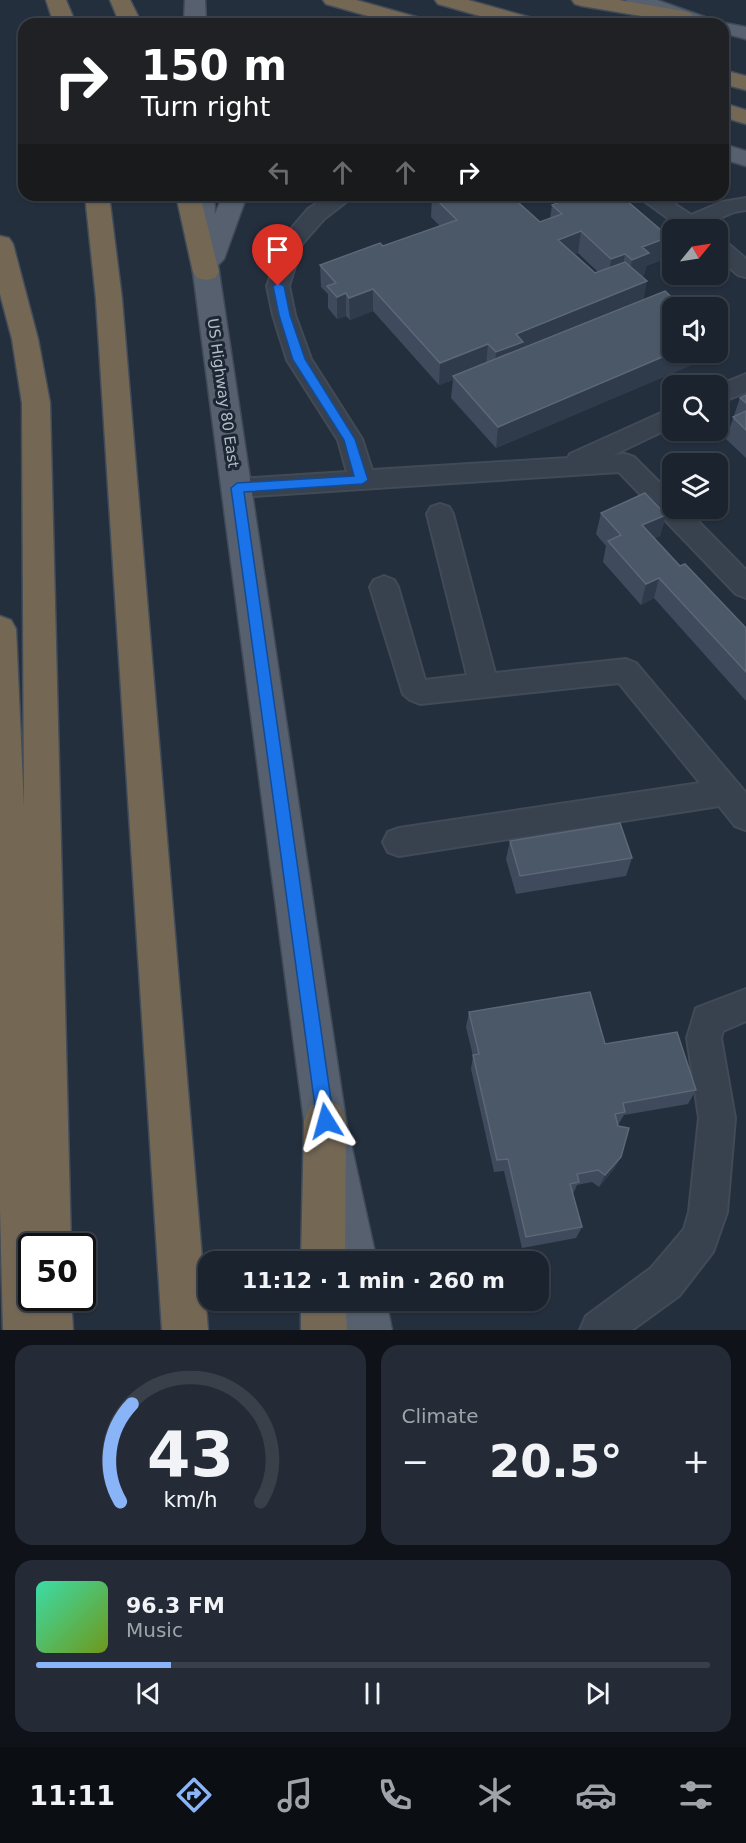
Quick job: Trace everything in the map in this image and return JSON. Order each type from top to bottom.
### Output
[{"type":"highway","points":[[56,0],[63,18]]},
{"type":"highway","points":[[120,0],[128,18]]},
{"type":"highway","points":[[333,0],[398,18]]},
{"type":"highway","points":[[445,0],[510,18]]},
{"type":"highway","points":[[582,0],[683,17]]},
{"type":"highway","points":[[729,112],[746,117]]},
{"type":"highway","points":[[98,201],[109,298],[185,1330]]},
{"type":"highway","points":[[189,201],[206,272]]},
{"type":"highway","points":[[0,244],[25,339],[36,403],[48,1233]]},
{"type":"highway","points":[[0,629],[26,1330]]},
{"type":"highway","points":[[323,1251],[326,1121]]},
{"type":"highway","points":[[49,1311],[50,1330]]},
{"type":"highway","points":[[323,1311],[324,1330]]},
{"type":"main road","points":[[195,0],[195,18]]},
{"type":"main road","points":[[636,0],[687,18]]},
{"type":"main road","points":[[729,29],[746,33]]},
{"type":"main road","points":[[729,153],[746,159]]},
{"type":"main road","name":"US Highway 80 East","points":[[202,201],[206,272],[326,1121],[353,1251]]},
{"type":"main road","points":[[206,272],[233,201]]},
{"type":"main road","points":[[366,1311],[369,1330]]},
{"type":"lane","points":[[336,201],[316,214],[292,242],[278,286],[284,315],[299,360],[350,439],[362,480]]},
{"type":"lane","points":[[656,201],[683,219]]},
{"type":"lane","points":[[706,219],[729,207],[746,204]]},
{"type":"lane","points":[[728,255],[746,270]]},
{"type":"lane","points":[[728,391],[746,382]]},
{"type":"lane","points":[[562,467],[662,422]]},
{"type":"lane","points":[[237,488],[625,463],[746,587]]},
{"type":"lane","points":[[440,514],[484,686]]},
{"type":"lane","points":[[384,587],[413,686],[420,692],[626,672],[746,816]]},
{"type":"lane","points":[[399,842],[726,792]]},
{"type":"lane","points":[[600,1330],[665,1282],[700,1239],[708,1212],[717,1118],[704,1038],[708,1020],[746,1005]]},
{"type":"building","points":[[438,201],[517,201],[540,222],[562,214],[552,205],[563,201],[627,201],[662,231],[662,240],[642,247],[649,253],[632,260],[625,254],[611,259],[581,231],[558,240],[595,273],[625,262],[647,281],[516,334],[523,342],[496,352],[488,344],[440,363],[373,289],[349,298],[346,293],[337,297],[327,286],[336,283],[320,265],[380,243],[383,246],[457,220]]},
{"type":"building","points":[[665,291],[671,297],[662,297],[662,357],[498,427],[453,376]]},
{"type":"building","points":[[746,395],[746,403],[740,398]]},
{"type":"building","points":[[746,411],[746,430],[733,417]]},
{"type":"building","points":[[645,493],[662,511],[662,517],[642,525],[680,566],[685,564],[746,628],[746,672],[659,578],[646,584],[608,541],[621,535],[601,513]]},
{"type":"building","points":[[620,823],[632,858],[520,876],[510,841]]},
{"type":"building","points":[[590,992],[605,1044],[677,1032],[696,1090],[623,1103],[625,1112],[615,1114],[618,1126],[629,1128],[621,1157],[605,1175],[598,1170],[577,1174],[579,1182],[570,1184],[582,1227],[526,1237],[508,1159],[497,1160],[473,1055],[479,1054],[469,1012]]},
{"type":"route","points":[[278,286],[284,315],[299,360],[350,439],[362,480],[237,488],[326,1121]]}]
